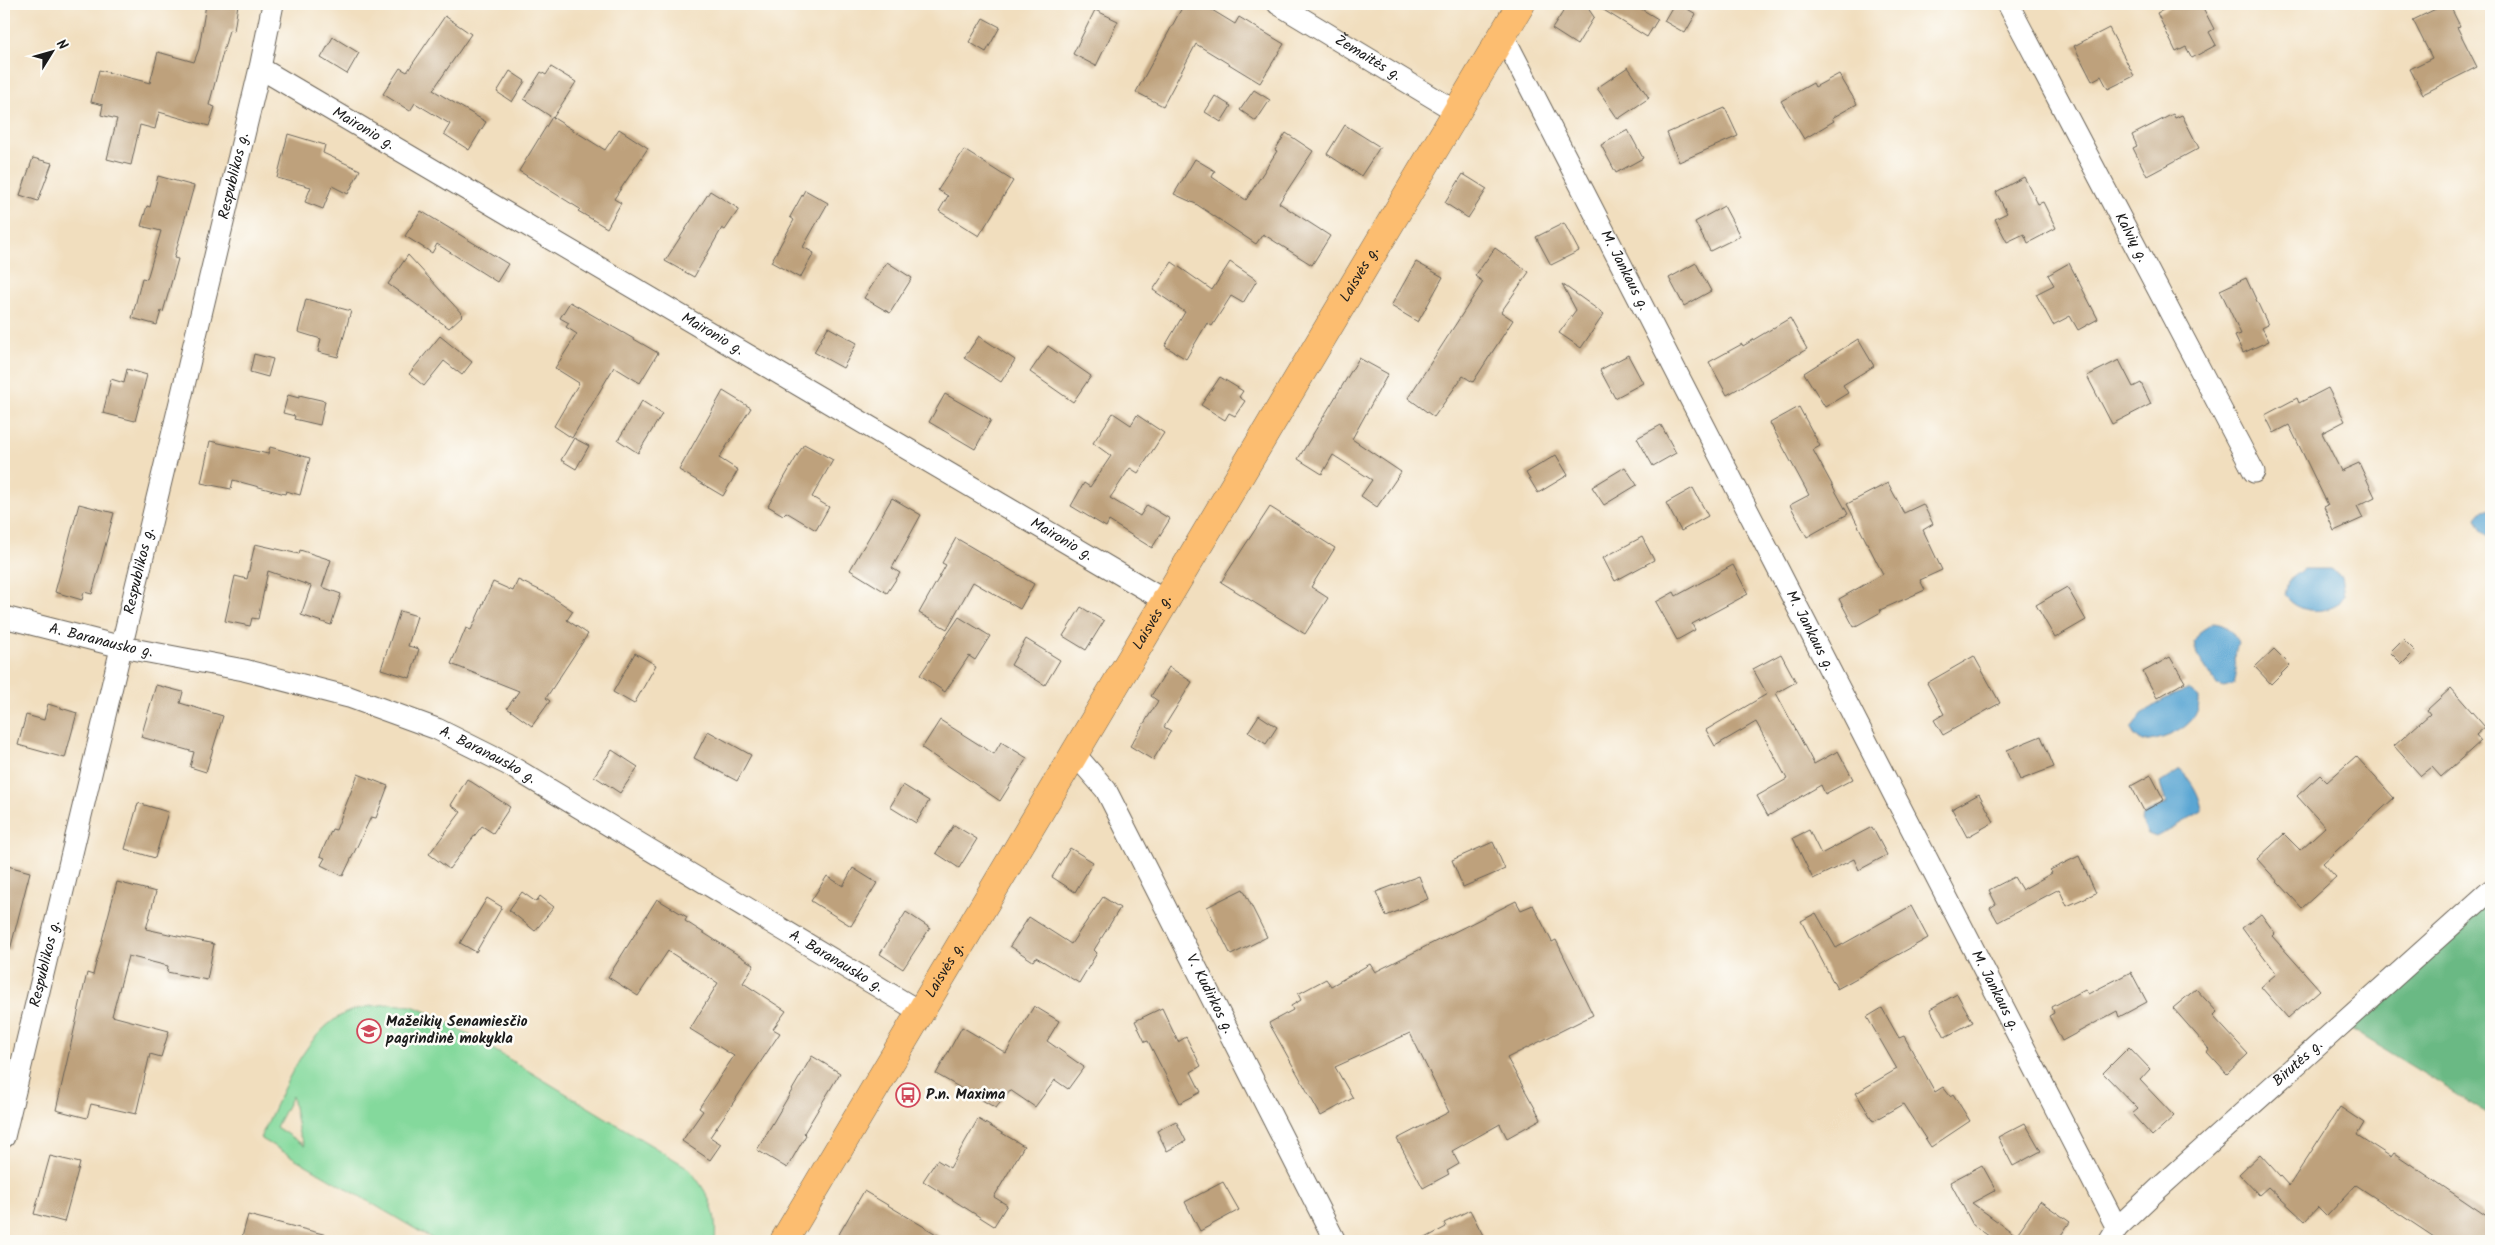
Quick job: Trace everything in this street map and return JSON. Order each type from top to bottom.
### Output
[{"type":"main road","name":"Laisvės g.","points":[[784,1241],[922,1013],[1073,752],[1521,4]]},
{"type":"street","name":"Respublikos g.","points":[[4,1137],[260,68],[273,4]]},
{"type":"street","name":"Žemaitės g.","points":[[1278,4],[1457,112]]},
{"type":"street","name":"Kalvių g.","points":[[2008,4],[2254,472]]},
{"type":"street","name":"M. Jankaus g.","points":[[1503,35],[2113,1234]]},
{"type":"street","name":"Maironio g.","points":[[260,68],[1164,600]]},
{"type":"street","name":"A. Baranausko g.","points":[[4,617],[122,648],[244,670],[349,697],[437,729],[507,764],[922,1013]]},
{"type":"street","name":"V. Kudirkos g.","points":[[1073,752],[1106,790],[1336,1241]]},
{"type":"street","name":"Birutės g.","points":[[2113,1234],[2491,890]]},
{"type":"green space","points":[[2491,897],[2491,1115],[2343,1024]]},
{"type":"green space","name":"Mažeikių Senamiesčio pagrindinė mokykla","points":[[389,1004],[412,1006],[438,1016],[687,1167],[710,1201],[715,1220],[715,1241],[436,1241],[260,1138],[303,1054],[326,1026],[346,1013],[364,1007]],"holes":[[[292,1096],[299,1134],[305,1146],[276,1127]]]},
{"type":"water","points":[[2491,509],[2491,538],[2482,531],[2476,518],[2481,512]]},
{"type":"water","points":[[2304,569],[2330,569],[2341,576],[2344,595],[2340,603],[2326,609],[2311,610],[2296,606],[2290,601],[2285,595],[2288,581]]},
{"type":"water","points":[[2213,623],[2228,629],[2238,643],[2235,655],[2236,678],[2234,684],[2224,687],[2217,685],[2197,655],[2194,642],[2201,631]]},
{"type":"water","points":[[2189,690],[2199,698],[2198,708],[2188,724],[2171,735],[2151,741],[2142,742],[2134,735],[2131,728],[2149,709],[2172,695]]},
{"type":"water","points":[[2180,770],[2195,789],[2202,811],[2156,837],[2148,834],[2141,821],[2142,817],[2166,803],[2160,783]]},
{"type":"building","points":[[206,4],[238,4],[234,31],[229,30],[209,105],[215,107],[209,126],[159,112],[155,129],[140,125],[131,165],[107,159],[117,119],[101,115],[103,105],[91,102],[99,70],[150,83],[158,52],[194,62],[199,49]]},
{"type":"building","points":[[1184,4],[1202,4],[1235,24],[1239,17],[1284,44],[1260,83],[1196,44],[1163,106],[1136,92]]},
{"type":"building","points":[[1568,4],[1585,4],[1594,17],[1577,45],[1552,29]]},
{"type":"building","points":[[1594,4],[1633,4],[1658,19],[1647,37]]},
{"type":"building","points":[[1674,4],[1679,4],[1696,14],[1685,33],[1664,21]]},
{"type":"building","points":[[2176,4],[2201,4],[2214,29],[2209,32],[2216,45],[2192,58],[2186,47],[2176,52],[2157,13]]},
{"type":"building","points":[[2449,4],[2460,26],[2457,27],[2477,67],[2423,94],[2410,69],[2432,58],[2413,20]]},
{"type":"building","points":[[1095,10],[1118,21],[1096,66],[1073,54]]},
{"type":"building","points":[[445,16],[471,34],[433,90],[486,122],[469,150],[444,134],[450,124],[415,103],[410,111],[383,94],[400,68],[407,72]]},
{"type":"building","points":[[983,18],[1000,27],[986,52],[969,42]]},
{"type":"building","points":[[2109,28],[2134,76],[2108,89],[2101,76],[2092,81],[2074,46]]},
{"type":"building","points":[[333,37],[359,53],[347,74],[321,58]]},
{"type":"building","points":[[551,67],[576,82],[553,118],[524,99],[541,72],[546,75]]},
{"type":"building","points":[[1628,67],[1649,98],[1618,119],[1597,88]]},
{"type":"building","points":[[510,71],[525,81],[512,102],[497,92]]},
{"type":"building","points":[[1839,74],[1857,104],[1832,118],[1834,121],[1804,139],[1781,101],[1813,83],[1815,87]]},
{"type":"building","points":[[1254,90],[1270,100],[1256,121],[1240,110]]},
{"type":"building","points":[[1215,96],[1231,106],[1221,122],[1205,112]]},
{"type":"building","points":[[1725,108],[1738,136],[1679,162],[1667,133]]},
{"type":"building","points":[[2173,114],[2175,118],[2182,115],[2199,148],[2147,176],[2133,148],[2137,146],[2132,135]]},
{"type":"building","points":[[552,117],[605,150],[619,129],[648,148],[614,199],[621,203],[607,228],[519,171]]},
{"type":"building","points":[[1345,125],[1380,147],[1361,176],[1327,154]]},
{"type":"building","points":[[1628,130],[1643,158],[1616,173],[1601,145]]},
{"type":"building","points":[[1286,133],[1313,151],[1279,203],[1330,236],[1312,265],[1263,234],[1256,244],[1196,204],[1174,194],[1195,159],[1215,171],[1212,177],[1246,200]]},
{"type":"building","points":[[288,134],[325,145],[323,153],[360,170],[348,194],[332,186],[323,209],[305,202],[311,187],[277,178]]},
{"type":"building","points":[[964,150],[1013,181],[979,236],[939,211],[948,196],[938,190]]},
{"type":"building","points":[[33,158],[52,163],[38,201],[20,195]]},
{"type":"building","points":[[1463,174],[1487,189],[1468,218],[1445,203]]},
{"type":"building","points":[[158,176],[194,186],[174,258],[178,259],[163,312],[161,311],[157,325],[132,318],[142,278],[147,279],[161,231],[141,226],[147,206],[150,207]]},
{"type":"building","points":[[2024,177],[2038,204],[2043,202],[2056,228],[2028,243],[2024,234],[2007,242],[1995,219],[2007,213],[1996,192]]},
{"type":"building","points":[[805,190],[828,203],[803,247],[814,253],[800,278],[771,262],[794,220],[790,217]]},
{"type":"building","points":[[710,191],[739,209],[725,230],[722,228],[694,277],[665,261]]},
{"type":"building","points":[[1724,206],[1740,236],[1710,251],[1695,222]]},
{"type":"building","points":[[421,211],[508,264],[497,282],[437,244],[432,253],[405,236]]},
{"type":"building","points":[[1564,223],[1579,251],[1551,265],[1536,237]]},
{"type":"building","points":[[1495,248],[1529,272],[1501,312],[1513,320],[1473,382],[1463,376],[1434,417],[1408,398],[1483,282],[1475,276]]},
{"type":"building","points":[[408,255],[463,315],[449,328],[388,284]]},
{"type":"building","points":[[887,262],[912,278],[890,313],[864,298]]},
{"type":"building","points":[[1172,262],[1212,290],[1230,262],[1257,280],[1243,303],[1231,296],[1212,326],[1207,323],[1186,359],[1165,346],[1185,312],[1153,290]]},
{"type":"building","points":[[1416,262],[1443,277],[1418,322],[1391,306]]},
{"type":"building","points":[[1696,263],[1711,291],[1684,306],[1669,278]]},
{"type":"building","points":[[2069,263],[2098,319],[2078,330],[2070,316],[2053,325],[2036,294],[2054,285],[2048,275]]},
{"type":"building","points":[[2246,278],[2268,325],[2262,328],[2269,341],[2243,353],[2235,336],[2241,334],[2220,290]]},
{"type":"building","points":[[1562,284],[1604,314],[1581,348],[1559,333],[1576,310]]},
{"type":"building","points":[[306,299],[351,311],[338,357],[318,352],[321,339],[298,332]]},
{"type":"building","points":[[570,302],[658,353],[640,383],[614,367],[572,438],[554,426],[579,383],[555,368],[577,334],[566,327],[569,323],[560,318]]},
{"type":"building","points":[[1790,318],[1807,349],[1727,395],[1709,362],[1742,344],[1743,346]]},
{"type":"building","points":[[828,327],[857,343],[843,368],[814,352]]},
{"type":"building","points":[[440,336],[472,362],[462,375],[444,361],[424,386],[409,374]]},
{"type":"building","points":[[979,336],[1015,360],[1001,382],[964,358]]},
{"type":"building","points":[[1858,339],[1874,366],[1843,385],[1848,393],[1825,407],[1804,373]]},
{"type":"building","points":[[1048,346],[1091,376],[1073,402],[1030,372]]},
{"type":"building","points":[[254,354],[273,359],[268,377],[250,372]]},
{"type":"building","points":[[1628,355],[1643,383],[1615,398],[1600,370]]},
{"type":"building","points":[[1359,358],[1388,374],[1352,439],[1401,472],[1377,507],[1361,496],[1372,480],[1333,455],[1322,474],[1298,459]]},
{"type":"building","points":[[2119,360],[2133,387],[2141,383],[2151,404],[2112,424],[2087,376]]},
{"type":"building","points":[[127,369],[147,375],[135,421],[103,413],[111,379],[124,383]]},
{"type":"building","points":[[1220,377],[1243,391],[1239,397],[1245,401],[1235,416],[1229,413],[1225,420],[1201,405]]},
{"type":"building","points":[[2328,388],[2345,421],[2322,433],[2341,471],[2359,463],[2375,497],[2357,506],[2363,518],[2334,531],[2324,507],[2328,505],[2289,425],[2274,433],[2265,415],[2297,398],[2299,403]]},
{"type":"building","points":[[723,391],[751,408],[719,458],[738,470],[723,496],[679,470]]},
{"type":"building","points":[[945,394],[991,420],[975,449],[929,422]]},
{"type":"building","points":[[288,395],[299,398],[299,395],[325,401],[320,425],[294,419],[295,416],[283,413]]},
{"type":"building","points":[[642,401],[662,414],[638,453],[618,440]]},
{"type":"building","points":[[1799,407],[1820,446],[1813,450],[1848,514],[1807,537],[1790,505],[1809,495],[1770,423]]},
{"type":"building","points":[[1113,413],[1131,425],[1137,415],[1164,433],[1138,473],[1130,468],[1110,498],[1140,516],[1147,505],[1170,519],[1152,548],[1109,521],[1106,527],[1071,506],[1084,483],[1090,487],[1111,456],[1093,443]]},
{"type":"building","points":[[1661,425],[1676,453],[1653,466],[1637,438]]},
{"type":"building","points":[[574,438],[589,446],[576,469],[561,460]]},
{"type":"building","points":[[210,441],[268,454],[270,447],[310,458],[300,495],[286,491],[285,494],[233,480],[231,489],[201,483]]},
{"type":"building","points":[[804,444],[833,460],[812,497],[829,507],[816,530],[786,512],[783,515],[768,506]]},
{"type":"building","points":[[1556,455],[1568,475],[1538,493],[1526,473]]},
{"type":"building","points":[[1625,467],[1637,485],[1604,505],[1592,487]]},
{"type":"building","points":[[1888,483],[1904,513],[1923,504],[1933,524],[1923,530],[1942,570],[1920,580],[1925,590],[1880,610],[1881,612],[1854,627],[1839,599],[1883,574],[1847,504]]},
{"type":"building","points":[[1693,488],[1708,516],[1681,531],[1666,503]]},
{"type":"building","points":[[892,498],[921,515],[892,568],[900,573],[887,593],[850,570]]},
{"type":"building","points":[[79,504],[114,513],[92,594],[84,592],[82,600],[55,592]]},
{"type":"building","points":[[1270,507],[1335,548],[1311,587],[1328,598],[1305,634],[1221,582]]},
{"type":"building","points":[[1642,537],[1654,560],[1615,581],[1603,558]]},
{"type":"building","points":[[956,538],[1034,584],[1020,609],[973,582],[947,629],[919,613],[946,565],[942,563]]},
{"type":"building","points":[[255,544],[299,554],[300,550],[331,560],[322,587],[341,594],[331,625],[301,615],[311,586],[268,571],[258,619],[252,618],[250,626],[225,621],[235,576],[247,579]]},
{"type":"building","points":[[1733,565],[1748,594],[1692,624],[1695,630],[1677,640],[1656,602],[1674,592],[1676,596]]},
{"type":"building","points":[[518,580],[548,594],[573,611],[567,620],[588,634],[546,698],[550,701],[532,726],[507,708],[519,691],[451,664],[466,628],[471,630],[493,582],[513,591]]},
{"type":"building","points":[[2067,587],[2086,620],[2055,638],[2036,605]]},
{"type":"building","points":[[1081,607],[1104,621],[1086,650],[1063,636]]},
{"type":"building","points":[[400,611],[417,616],[408,646],[419,649],[410,678],[381,669]]},
{"type":"building","points":[[959,617],[990,636],[975,660],[969,656],[945,692],[920,675]]},
{"type":"building","points":[[1026,639],[1060,660],[1045,685],[1011,665]]},
{"type":"building","points":[[2403,639],[2415,651],[2402,664],[2390,652]]},
{"type":"building","points":[[2274,649],[2290,665],[2271,684],[2255,667]]},
{"type":"building","points":[[635,653],[656,665],[634,704],[613,692]]},
{"type":"building","points":[[1781,654],[1796,682],[1776,693],[1814,764],[1838,751],[1853,779],[1825,794],[1821,785],[1768,816],[1757,796],[1787,779],[1756,722],[1715,746],[1706,730],[1767,694],[1753,669]]},
{"type":"building","points":[[1974,656],[2000,703],[1943,735],[1934,720],[1944,714],[1927,683]]},
{"type":"building","points":[[2170,657],[2185,682],[2157,698],[2143,672]]},
{"type":"building","points":[[1169,667],[1192,682],[1164,727],[1171,731],[1153,760],[1130,746],[1158,701],[1151,696]]},
{"type":"building","points":[[156,685],[183,692],[180,703],[223,716],[206,772],[190,767],[194,752],[141,737]]},
{"type":"building","points":[[2451,688],[2485,727],[2476,735],[2481,741],[2441,777],[2432,767],[2421,776],[2394,746],[2430,714],[2427,710]]},
{"type":"building","points":[[48,704],[77,713],[65,758],[18,745],[26,715],[44,720]]},
{"type":"building","points":[[1259,715],[1277,727],[1266,744],[1248,732]]},
{"type":"building","points":[[940,720],[994,754],[1001,742],[1027,758],[1000,801],[922,748]]},
{"type":"building","points":[[708,731],[751,755],[737,781],[694,758]]},
{"type":"building","points":[[2041,736],[2054,767],[2020,780],[2007,750]]},
{"type":"building","points":[[612,750],[638,767],[620,793],[594,776]]},
{"type":"building","points":[[2356,756],[2394,798],[2323,863],[2336,877],[2302,908],[2257,859],[2284,834],[2300,850],[2325,827],[2297,796],[2320,775],[2327,782]]},
{"type":"building","points":[[358,774],[388,786],[376,818],[371,817],[343,876],[321,865],[325,858],[320,856],[332,829],[336,830]]},
{"type":"building","points":[[2151,775],[2164,800],[2144,811],[2131,786]]},
{"type":"building","points":[[467,779],[510,807],[493,833],[482,826],[449,869],[429,854],[461,812],[451,805]]},
{"type":"building","points":[[903,785],[929,801],[916,823],[890,807]]},
{"type":"building","points":[[1979,794],[1994,822],[1967,837],[1952,809]]},
{"type":"building","points":[[138,803],[168,812],[155,858],[125,849]]},
{"type":"building","points":[[954,825],[977,839],[959,868],[936,853]]},
{"type":"building","points":[[1872,827],[1887,855],[1859,870],[1854,859],[1813,879],[1793,838],[1809,830],[1821,854]]},
{"type":"building","points":[[1493,842],[1505,869],[1463,887],[1452,860]]},
{"type":"building","points":[[1070,848],[1093,862],[1075,892],[1052,877]]},
{"type":"building","points":[[2079,856],[2096,893],[2067,906],[2059,889],[1998,922],[1990,908],[1996,904],[1989,890],[2014,877],[2022,890],[2052,873],[2050,870]]},
{"type":"building","points":[[4,865],[30,872],[10,950],[4,950]]},
{"type":"building","points":[[853,868],[877,883],[851,926],[811,901],[827,876],[843,886]]},
{"type":"building","points":[[1419,876],[1428,899],[1386,916],[1376,892]]},
{"type":"building","points":[[117,882],[156,892],[146,929],[214,944],[207,980],[167,972],[168,966],[128,956],[112,1016],[169,1031],[161,1057],[150,1054],[136,1114],[91,1104],[87,1118],[56,1110],[87,973],[93,975]]},
{"type":"building","points":[[1243,889],[1267,937],[1231,955],[1207,907]]},
{"type":"building","points":[[522,892],[536,902],[540,896],[554,907],[535,931],[509,910]]},
{"type":"building","points":[[1103,897],[1120,908],[1094,950],[1097,953],[1079,983],[1036,957],[1033,961],[1010,946],[1029,917],[1071,944]]},
{"type":"building","points":[[487,898],[502,907],[476,952],[460,943]]},
{"type":"building","points":[[657,899],[687,917],[685,921],[754,965],[743,983],[786,1011],[773,1029],[780,1033],[710,1137],[721,1144],[710,1160],[682,1141],[703,1111],[699,1108],[734,1056],[690,1029],[718,983],[668,951],[638,996],[608,977]]},
{"type":"building","points":[[1516,901],[1521,910],[1533,905],[1552,942],[1556,940],[1593,1015],[1507,1058],[1541,1119],[1507,1138],[1500,1124],[1452,1151],[1459,1164],[1447,1171],[1449,1174],[1423,1188],[1397,1139],[1449,1112],[1410,1033],[1335,1067],[1353,1098],[1321,1116],[1269,1023],[1293,1010],[1291,1006],[1301,1000],[1298,994],[1326,979],[1331,986],[1370,964],[1375,972]]},
{"type":"building","points":[[1911,906],[1928,938],[1837,989],[1801,921],[1816,913],[1836,948]]},
{"type":"building","points":[[906,912],[930,928],[903,969],[880,954]]},
{"type":"building","points":[[2261,914],[2275,933],[2272,936],[2320,990],[2288,1018],[2261,987],[2276,974],[2242,928]]},
{"type":"building","points":[[2131,972],[2147,1002],[2119,1017],[2117,1011],[2062,1041],[2049,1016],[2054,1013],[2052,1007],[2085,989],[2088,994]]},
{"type":"building","points":[[2196,989],[2217,1012],[2213,1016],[2248,1054],[2227,1074],[2207,1052],[2209,1049],[2173,1008]]},
{"type":"building","points":[[1957,994],[1973,1022],[1945,1037],[1930,1009]]},
{"type":"building","points":[[1034,1006],[1059,1021],[1047,1041],[1084,1067],[1068,1089],[1055,1080],[1035,1107],[1010,1090],[996,1108],[936,1074],[962,1027],[1006,1053]]},
{"type":"building","points":[[1162,1008],[1178,1042],[1186,1037],[1201,1066],[1191,1072],[1201,1092],[1180,1103],[1148,1041],[1145,1042],[1135,1021]]},
{"type":"building","points":[[1882,1008],[1899,1038],[1904,1036],[1935,1092],[1943,1087],[1950,1096],[1953,1094],[1970,1121],[1931,1147],[1903,1104],[1873,1121],[1856,1093],[1897,1069],[1867,1017]]},
{"type":"building","points":[[2129,1047],[2150,1069],[2140,1080],[2174,1116],[2152,1136],[2132,1114],[2138,1109],[2103,1073]]},
{"type":"building","points":[[812,1056],[840,1073],[804,1133],[806,1135],[787,1168],[757,1150]]},
{"type":"building","points":[[2340,1107],[2364,1123],[2357,1135],[2391,1157],[2394,1153],[2491,1219],[2491,1241],[2440,1241],[2356,1185],[2327,1216],[2318,1207],[2305,1221],[2268,1187],[2259,1195],[2239,1174],[2260,1154],[2289,1186]]},
{"type":"building","points":[[978,1119],[1024,1146],[994,1197],[1007,1205],[994,1226],[923,1181],[937,1160],[950,1168]]},
{"type":"building","points":[[1176,1121],[1186,1141],[1167,1151],[1157,1131]]},
{"type":"building","points":[[2025,1123],[2041,1151],[2013,1166],[1998,1137]]},
{"type":"building","points":[[50,1156],[80,1163],[64,1222],[34,1214]]},
{"type":"building","points":[[1982,1165],[1996,1190],[1972,1203],[2016,1235],[2040,1201],[2070,1222],[2057,1241],[1996,1241],[1973,1225],[1950,1182]]},
{"type":"building","points":[[1223,1182],[1239,1210],[1200,1231],[1185,1202]]},
{"type":"building","points":[[864,1191],[948,1241],[835,1241]]},
{"type":"building","points":[[1470,1210],[1486,1241],[1420,1241],[1446,1227],[1444,1223]]},
{"type":"building","points":[[248,1215],[327,1235],[326,1241],[241,1241]]},
{"type":"place","name":"Mažeikių Senamiesčio pagrindinė mokykla","points":[[369,1031]]},
{"type":"place","name":"P.n. Maxima","points":[[908,1095]]}]
